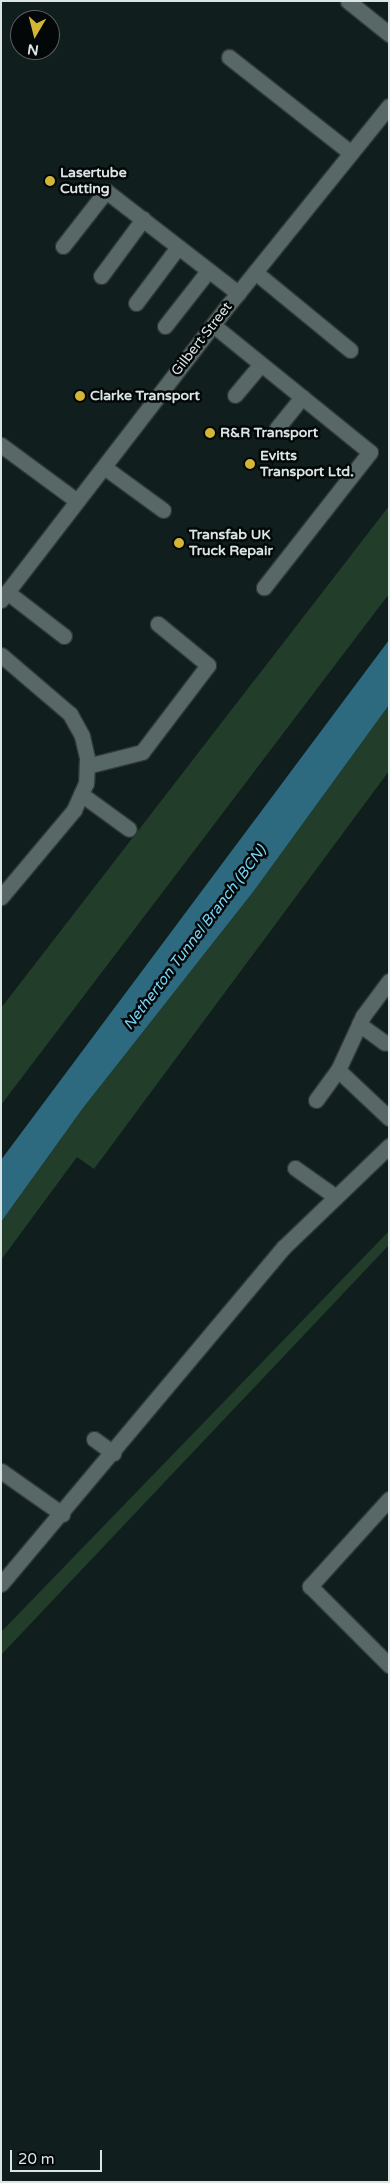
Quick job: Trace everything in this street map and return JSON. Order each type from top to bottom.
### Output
[{"type":"street","points":[[348,1],[389,34]]},
{"type":"street","points":[[229,56],[351,153]]},
{"type":"street","name":"Gilbert Street","points":[[4,596],[238,293],[389,106]]},
{"type":"street","points":[[63,246],[106,191],[238,293]]},
{"type":"street","points":[[101,276],[143,219]]},
{"type":"street","points":[[136,303],[178,247]]},
{"type":"street","points":[[166,326],[208,270]]},
{"type":"street","points":[[255,272],[350,350]]},
{"type":"street","points":[[213,325],[370,452],[264,587]]},
{"type":"street","points":[[235,396],[261,364]]},
{"type":"street","points":[[277,428],[302,397]]},
{"type":"street","points":[[1,445],[77,501]]},
{"type":"street","points":[[104,466],[163,510]]},
{"type":"street","points":[[4,596],[64,636]]},
{"type":"street","points":[[87,766],[142,752],[208,665],[158,624]]},
{"type":"street","points":[[1,655],[70,714],[82,736],[87,766],[86,784],[74,810],[1,897]]},
{"type":"street","points":[[81,794],[129,829]]},
{"type":"street","points":[[316,1100],[338,1070],[359,1024],[389,981]]},
{"type":"street","points":[[359,1024],[385,1043]]},
{"type":"street","points":[[338,1070],[389,1118]]},
{"type":"street","points":[[1,1584],[62,1514],[284,1247],[389,1146]]},
{"type":"street","points":[[295,1168],[336,1197]]},
{"type":"street","points":[[94,1439],[113,1453]]},
{"type":"street","points":[[1,1471],[62,1514]]},
{"type":"street","points":[[389,1499],[310,1586],[389,1665]]},
{"type":"green space","points":[[389,506],[389,594],[1,1105],[1,1008]]},
{"type":"green space","points":[[389,705],[389,771],[94,1169],[77,1157],[1,1260],[1,1222],[83,1108],[253,892]]},
{"type":"green space","points":[[389,1231],[389,1245],[1,1655],[1,1632]]},
{"type":"water","name":"Netherton Tunnel Branch (BCN)","points":[[389,640],[389,705],[253,892],[83,1108],[1,1222],[1,1160]]},
{"type":"place","name":"Lasertube Cutting","points":[[50,181]]},
{"type":"place","name":"Clarke Transport","points":[[80,396]]},
{"type":"place","name":"R&R Transport","points":[[210,433]]},
{"type":"place","name":"Evitts Transport Ltd.","points":[[250,464]]},
{"type":"place","name":"Transfab UK Truck Repair","points":[[179,543]]}]
